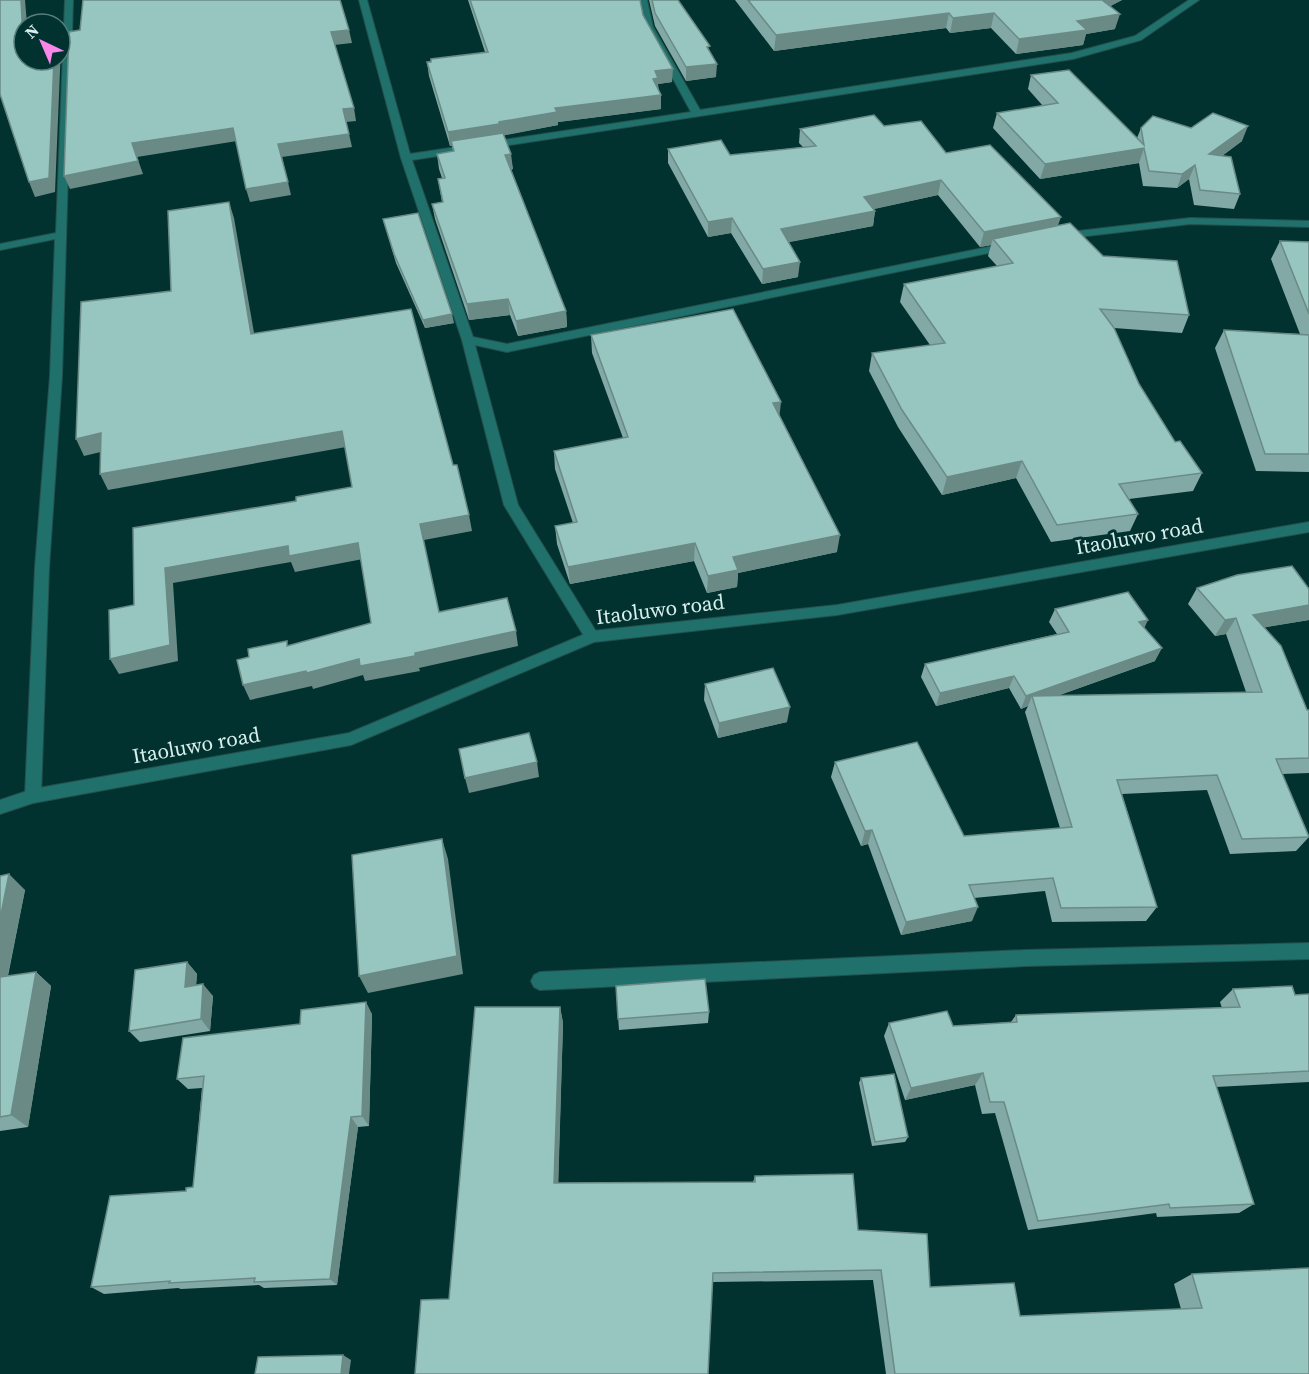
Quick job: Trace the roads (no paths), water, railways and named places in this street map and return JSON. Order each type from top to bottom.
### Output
[{"type":"street","points":[[33,796],[42,568],[56,376],[69,0]]},
{"type":"street","points":[[363,0],[406,158],[468,340],[511,505],[592,637]]},
{"type":"street","points":[[643,0],[649,27],[696,112]]},
{"type":"street","points":[[406,158],[1073,56],[1138,38],[1195,0]]},
{"type":"street","points":[[1050,238],[1085,231],[1190,221],[1309,224]]},
{"type":"street","points":[[0,247],[62,235]]},
{"type":"street","points":[[468,340],[507,348],[1016,245]]},
{"type":"street","name":"Itaoluwo road","points":[[0,807],[33,796],[351,739],[592,637],[837,610],[1309,527]]},
{"type":"street","points":[[540,981],[1026,957],[1309,951]]}]
